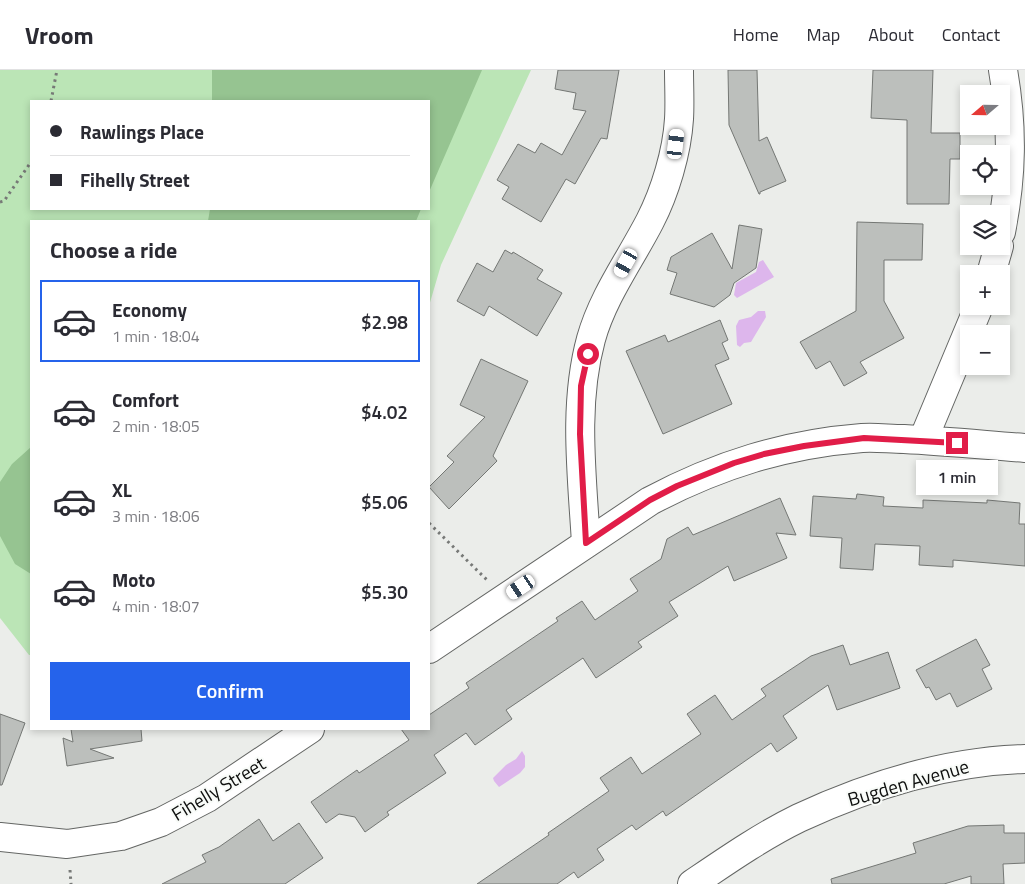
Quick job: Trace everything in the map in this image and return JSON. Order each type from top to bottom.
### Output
[{"type":"street","points":[[586,543],[580,434],[581,386],[591,338],[610,291],[650,220],[661,196],[676,144],[679,119],[679,70]]},
{"type":"street","points":[[1003,70],[1008,103],[1011,165],[1006,205]]},
{"type":"street","points":[[923,440],[976,315]]},
{"type":"street","points":[[430,648],[650,500],[677,486],[734,463],[764,454],[804,446],[864,438],[923,440],[1025,448]]},
{"type":"street","name":"Fihelly Street","points":[[0,837],[67,844],[121,836],[160,822],[208,798],[309,730]]},
{"type":"street","name":"Bugden Avenue","points":[[692,884],[733,856],[798,819],[868,789],[980,762],[1025,759]]},
{"type":"path","points":[[51,100],[57,70]]},
{"type":"path","points":[[0,202],[4,201],[30,163]]},
{"type":"path","points":[[430,524],[488,581]]},
{"type":"path","points":[[70,870],[71,884]]},
{"type":"green space","points":[[0,70],[531,70],[441,265],[430,303],[430,220],[30,220],[29,655],[0,618]]},
{"type":"green space","points":[[212,70],[482,70],[430,190],[430,100],[212,100]]},
{"type":"green space","points":[[210,210],[421,210],[416,220],[208,220]]},
{"type":"green space","points":[[30,448],[30,573],[15,564],[0,536],[0,482],[12,464]]},
{"type":"shaded area","points":[[763,260],[774,277],[737,298],[734,295],[736,283],[756,272],[759,262]]},
{"type":"shaded area","points":[[758,311],[765,311],[766,317],[751,342],[744,343],[740,347],[737,345],[736,326],[739,320],[751,317]]},
{"type":"shaded area","points":[[522,751],[525,756],[525,767],[520,773],[499,787],[493,778],[506,765],[516,759]]},
{"type":"building","points":[[558,70],[619,70],[607,139],[601,138],[575,184],[566,179],[541,222],[502,199],[509,187],[497,180],[518,144],[535,153],[541,143],[562,155],[586,111],[573,109],[576,93],[555,89]]},
{"type":"building","points":[[728,70],[757,70],[759,141],[767,137],[786,181],[760,192],[760,194],[729,125]]},
{"type":"building","points":[[873,70],[933,70],[931,133],[960,133],[960,159],[950,159],[949,204],[907,204],[907,120],[871,118]]},
{"type":"building","points":[[857,222],[923,224],[922,260],[884,260],[884,301],[904,338],[860,362],[867,373],[844,386],[830,361],[816,369],[800,342],[856,311]]},
{"type":"building","points":[[739,225],[762,229],[756,268],[734,283],[730,295],[714,307],[670,294],[677,273],[667,270],[671,257],[712,233],[732,269]]},
{"type":"building","points":[[505,250],[512,254],[513,252],[543,270],[537,279],[562,293],[537,336],[489,306],[484,316],[457,301],[477,263],[493,272]]},
{"type":"building","points":[[720,320],[728,340],[722,343],[729,359],[715,365],[732,404],[663,434],[626,351],[665,335],[668,342]]},
{"type":"building","points":[[481,359],[528,381],[493,456],[497,461],[449,509],[430,486],[454,462],[447,456],[485,417],[460,405]]},
{"type":"building","points":[[857,494],[884,497],[883,506],[923,508],[923,500],[987,503],[987,500],[1020,503],[1019,524],[1025,524],[1025,566],[953,560],[953,567],[919,565],[920,546],[875,544],[873,570],[840,568],[842,538],[810,536],[813,496],[856,499]]},
{"type":"building","points":[[780,498],[796,535],[776,533],[787,558],[734,581],[728,566],[669,602],[678,616],[638,642],[642,647],[596,678],[583,658],[506,710],[512,719],[475,745],[466,733],[434,755],[446,773],[387,812],[389,815],[365,832],[355,817],[339,814],[326,823],[311,802],[357,770],[359,773],[409,740],[402,730],[430,730],[430,714],[469,688],[466,683],[558,621],[556,618],[582,601],[595,620],[638,591],[630,579],[661,559],[667,539],[688,527],[693,535]]},
{"type":"building","points":[[976,639],[990,665],[982,669],[992,689],[957,707],[950,693],[936,700],[929,687],[926,688],[916,670]]},
{"type":"building","points":[[843,645],[850,665],[888,652],[900,688],[837,710],[828,685],[783,716],[797,738],[777,752],[771,743],[666,816],[663,811],[636,830],[632,825],[597,849],[604,860],[578,878],[574,872],[557,884],[477,884],[609,791],[600,778],[631,757],[642,774],[701,734],[687,714],[715,695],[732,720],[766,696],[761,689],[811,656]]},
{"type":"building","points":[[0,714],[25,723],[2,785],[0,785]]},
{"type":"building","points":[[71,730],[141,730],[142,741],[90,749],[114,758],[67,766],[63,738],[73,742]]},
{"type":"building","points":[[259,819],[273,841],[299,823],[323,858],[285,884],[162,884],[206,862],[202,855],[219,847]]},
{"type":"building","points":[[1004,825],[1004,833],[1025,833],[1025,863],[1003,864],[1004,884],[971,884],[971,876],[944,884],[832,884],[831,879],[916,853],[913,843],[968,826]]},
{"type":"route","points":[[588,354],[581,386],[580,434],[586,543],[650,500],[677,486],[734,463],[764,454],[804,446],[864,438],[957,443]]}]
